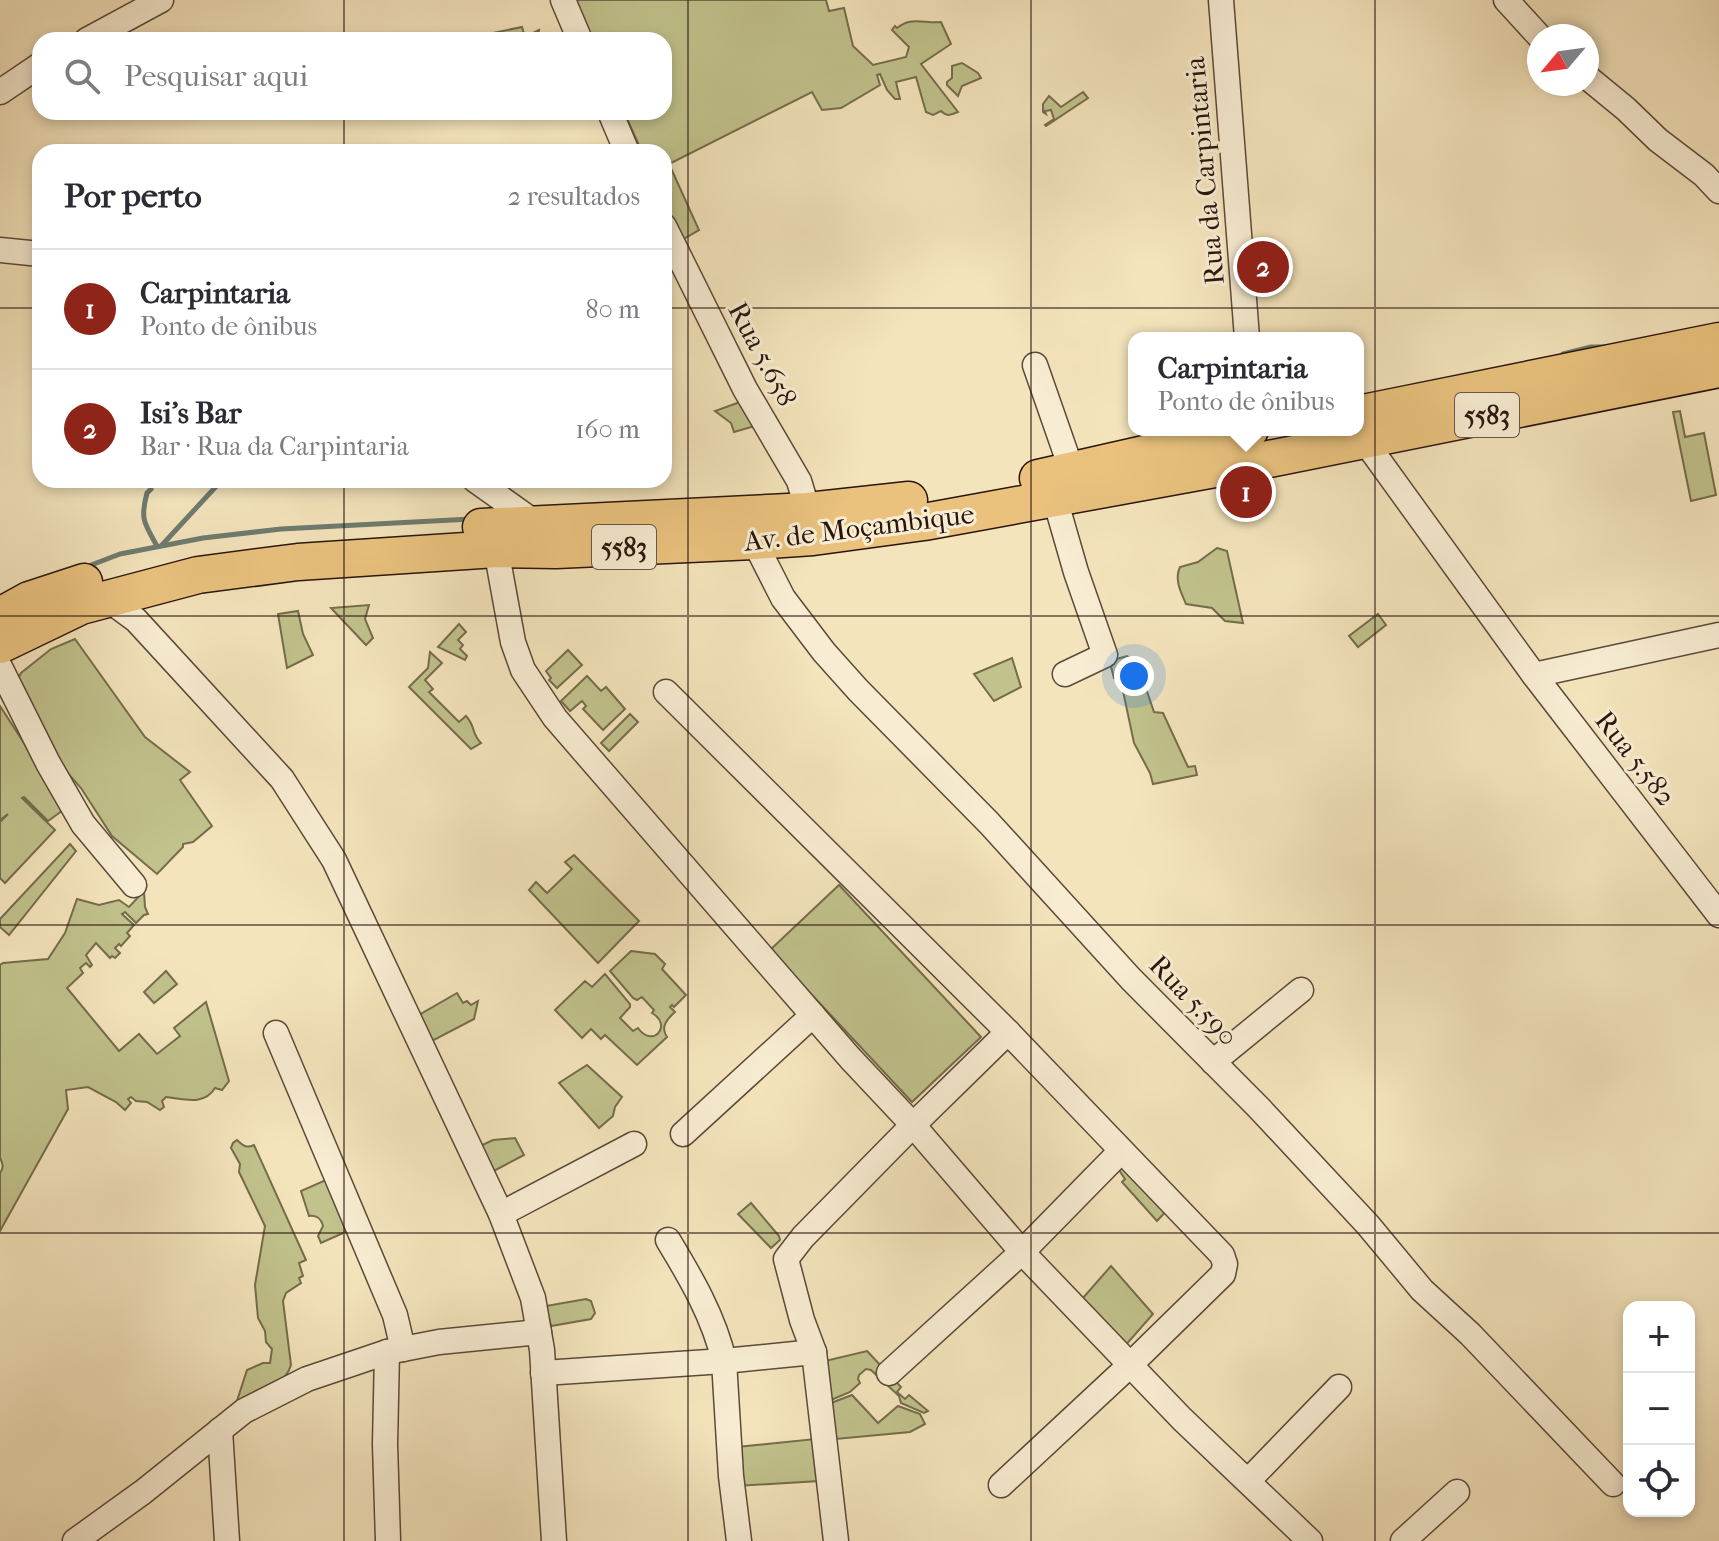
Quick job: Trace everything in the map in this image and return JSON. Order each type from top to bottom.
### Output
[{"type":"highway","name":"Av. de Moçambique","points":[[1364,426],[1719,341]]},
{"type":"highway","name":"Av. de Moçambique","points":[[1364,426],[1719,369]]},
{"type":"highway","name":"Av. de Moçambique","points":[[0,645],[68,612],[106,598],[198,575],[298,562],[496,549],[588,549],[813,537],[924,522],[1230,436]]},
{"type":"highway","name":"Av. de Moçambique","points":[[0,616],[29,600],[189,552],[295,537],[808,511],[1255,462],[1333,436]]},
{"type":"street","points":[[102,32],[161,0]]},
{"type":"street","points":[[563,0],[577,32]]},
{"type":"street","name":"Rua da Carpintaria","points":[[1221,0],[1247,332]]},
{"type":"street","points":[[1506,0],[1527,25]]},
{"type":"street","points":[[0,92],[32,70]]},
{"type":"street","points":[[1599,87],[1719,191]]},
{"type":"street","points":[[613,120],[624,144]]},
{"type":"street","name":"Rua 5.658","points":[[672,242],[745,389],[799,481],[808,511]]},
{"type":"street","points":[[0,250],[32,253]]},
{"type":"street","points":[[1035,365],[1064,485],[1076,572],[1105,655],[1065,674]]},
{"type":"street","name":"Rua 5.582","points":[[1364,433],[1534,675],[1719,915]]},
{"type":"street","points":[[486,488],[537,524]]},
{"type":"street","name":"Rua 5.590","points":[[754,541],[783,598],[858,690],[989,823],[1131,979],[1368,1225],[1422,1290],[1470,1334],[1613,1484]]},
{"type":"street","points":[[496,549],[513,642],[523,670],[555,718],[1022,1252],[1182,1419],[1310,1541]]},
{"type":"street","points":[[106,598],[136,620],[282,779],[334,860],[501,1214],[533,1298],[543,1373],[554,1541]]},
{"type":"street","points":[[1534,675],[1719,635]]},
{"type":"street","points":[[0,667],[48,763],[83,824],[134,885]]},
{"type":"street","points":[[666,692],[1008,1032],[1222,1255],[1225,1264],[1223,1274],[1001,1485]]},
{"type":"street","points":[[1213,1062],[1301,990]]},
{"type":"street","points":[[683,1134],[813,1015]]},
{"type":"street","points":[[836,1541],[814,1352],[786,1259],[803,1237],[1008,1032]]},
{"type":"street","points":[[276,1033],[395,1315],[395,1350],[385,1444],[388,1541]]},
{"type":"street","points":[[501,1214],[634,1144]]},
{"type":"street","points":[[889,1373],[1022,1252],[1121,1151]]},
{"type":"street","points":[[668,1240],[699,1292],[720,1344],[739,1541]]},
{"type":"street","points":[[75,1541],[143,1492],[244,1411],[307,1379],[395,1350],[439,1342],[539,1332]]},
{"type":"street","points":[[543,1373],[814,1352]]},
{"type":"street","points":[[1248,1481],[1339,1387]]},
{"type":"street","points":[[220,1430],[227,1541]]},
{"type":"street","points":[[1403,1541],[1457,1492]]},
{"type":"green space","points":[[575,0],[826,0],[829,11],[844,8],[853,46],[873,65],[906,57],[909,47],[892,30],[895,26],[897,28],[913,21],[941,22],[951,44],[921,64],[958,112],[949,115],[941,111],[933,115],[926,112],[916,77],[896,82],[900,99],[895,99],[880,74],[877,75],[880,85],[841,108],[822,110],[812,92],[672,162],[672,144],[638,144],[628,120],[672,120],[672,32],[589,32]]},
{"type":"green space","points":[[522,27],[524,32],[498,32]]},
{"type":"green space","points":[[962,63],[981,78],[962,86],[958,96],[947,82],[952,78],[952,66]]},
{"type":"green space","points":[[1083,92],[1088,98],[1045,125],[1054,119],[1051,110],[1045,111],[1046,114],[1043,112],[1043,104],[1049,96],[1061,107]]},
{"type":"green space","points":[[672,171],[699,230],[680,241],[672,224]]},
{"type":"green space","points":[[740,402],[755,426],[734,432],[731,423],[715,411]]},
{"type":"green space","points":[[1680,411],[1685,437],[1704,433],[1716,495],[1691,501],[1673,412]]},
{"type":"green space","points":[[1217,548],[1227,551],[1243,623],[1225,621],[1212,608],[1186,604],[1180,590],[1180,567],[1198,562]]},
{"type":"green space","points":[[369,605],[365,619],[373,638],[366,645],[331,608]]},
{"type":"green space","points":[[298,611],[303,634],[313,655],[287,668],[278,614]]},
{"type":"green space","points":[[1378,614],[1386,625],[1358,647],[1349,636]]},
{"type":"green space","points":[[459,624],[466,632],[458,640],[463,645],[460,649],[467,656],[465,660],[438,647]]},
{"type":"green space","points":[[75,639],[145,737],[190,772],[180,780],[212,826],[193,842],[183,844],[157,874],[112,836],[25,707],[19,677],[21,673],[51,649]]},
{"type":"green space","points":[[568,650],[582,665],[557,688],[546,671]]},
{"type":"green space","points":[[430,652],[442,663],[425,680],[433,689],[429,692],[459,722],[466,716],[469,720],[481,743],[471,749],[409,687],[428,668]]},
{"type":"green space","points":[[1127,656],[1137,662],[1154,712],[1163,713],[1188,767],[1195,766],[1197,775],[1153,784],[1134,743],[1120,677],[1114,678],[1110,663]]},
{"type":"green space","points":[[1012,658],[1021,687],[994,701],[974,674]]},
{"type":"green space","points":[[587,676],[601,691],[606,687],[625,709],[603,730],[583,709],[586,706],[582,701],[570,711],[561,701]]},
{"type":"green space","points":[[0,706],[66,808],[48,821],[22,798],[55,830],[5,883],[0,878],[0,822],[8,814],[0,820]]},
{"type":"green space","points":[[630,714],[638,722],[609,751],[601,743]]},
{"type":"green space","points":[[70,844],[76,851],[9,935],[0,927],[0,919]]},
{"type":"green space","points":[[574,855],[639,921],[598,963],[529,890],[536,882],[547,893],[572,869],[565,862]]},
{"type":"green space","points":[[839,885],[981,1037],[912,1102],[770,950]]},
{"type":"green space","points":[[144,891],[148,914],[136,923],[125,912],[122,914],[134,925],[127,933],[130,936],[115,948],[120,953],[110,958],[96,943],[86,955],[92,965],[90,967],[86,963],[80,968],[83,973],[67,988],[119,1051],[139,1034],[157,1054],[180,1036],[174,1028],[206,1002],[229,1081],[222,1090],[215,1088],[199,1099],[166,1097],[160,1110],[131,1097],[128,1099],[131,1103],[125,1110],[88,1087],[66,1090],[68,1109],[0,1231],[0,1173],[3,1166],[0,1158],[0,965],[48,959],[65,933],[77,899],[99,905],[119,900],[129,907]]},
{"type":"green space","points":[[631,951],[655,954],[665,964],[662,969],[686,995],[670,1007],[675,1012],[664,1027],[667,1037],[637,1065],[605,1035],[601,1039],[591,1029],[582,1038],[555,1010],[585,981],[592,987],[605,974],[630,1004],[620,1018],[633,1031],[638,1028],[644,1034],[655,1036],[661,1029],[661,1023],[652,1013],[654,1010],[642,997],[637,1000],[633,998],[610,971]]},
{"type":"green space","points":[[166,971],[177,984],[154,1003],[144,992]]},
{"type":"green space","points":[[457,993],[463,1003],[467,1001],[471,1005],[478,1001],[474,1019],[432,1041],[419,1015]]},
{"type":"green space","points":[[587,1065],[622,1097],[613,1116],[599,1128],[559,1083]]},
{"type":"green space","points":[[515,1138],[524,1155],[490,1173],[478,1147],[493,1140]]},
{"type":"green space","points":[[237,1140],[243,1145],[254,1145],[306,1260],[299,1263],[303,1276],[299,1278],[301,1283],[286,1293],[283,1301],[291,1365],[288,1373],[267,1392],[234,1410],[247,1370],[270,1363],[272,1349],[266,1342],[265,1331],[258,1318],[255,1285],[265,1226],[231,1148]]},
{"type":"green space","points":[[1127,1165],[1170,1207],[1157,1221],[1122,1182],[1125,1179],[1119,1170]]},
{"type":"green space","points":[[328,1179],[350,1230],[321,1243],[318,1236],[322,1223],[320,1219],[309,1216],[301,1191]]},
{"type":"green space","points":[[751,1203],[779,1236],[780,1240],[771,1248],[738,1214]]},
{"type":"green space","points":[[1111,1266],[1153,1314],[1124,1347],[1082,1299]]},
{"type":"green space","points":[[586,1299],[591,1301],[595,1313],[591,1319],[551,1326],[546,1306]]},
{"type":"green space","points":[[867,1351],[901,1387],[897,1392],[905,1399],[909,1395],[928,1411],[924,1413],[901,1403],[899,1396],[866,1369],[859,1375],[860,1383],[850,1392],[831,1400],[825,1361]]},
{"type":"green space","points":[[852,1395],[878,1423],[898,1406],[920,1414],[925,1424],[910,1432],[836,1439],[831,1403]]},
{"type":"green space","points":[[815,1439],[819,1481],[736,1486],[737,1447]]},
{"type":"waterway","points":[[1563,354],[1604,347]]},
{"type":"waterway","points":[[162,545],[215,488]]},
{"type":"waterway","points":[[151,489],[147,493],[144,515],[146,526],[157,546]]},
{"type":"waterway","points":[[86,567],[120,554],[203,538],[281,529],[471,519]]},
{"type":"place","name":"Isi's Bar","points":[[1263,267]]},
{"type":"place","name":"Carpintaria","points":[[1246,492]]}]
